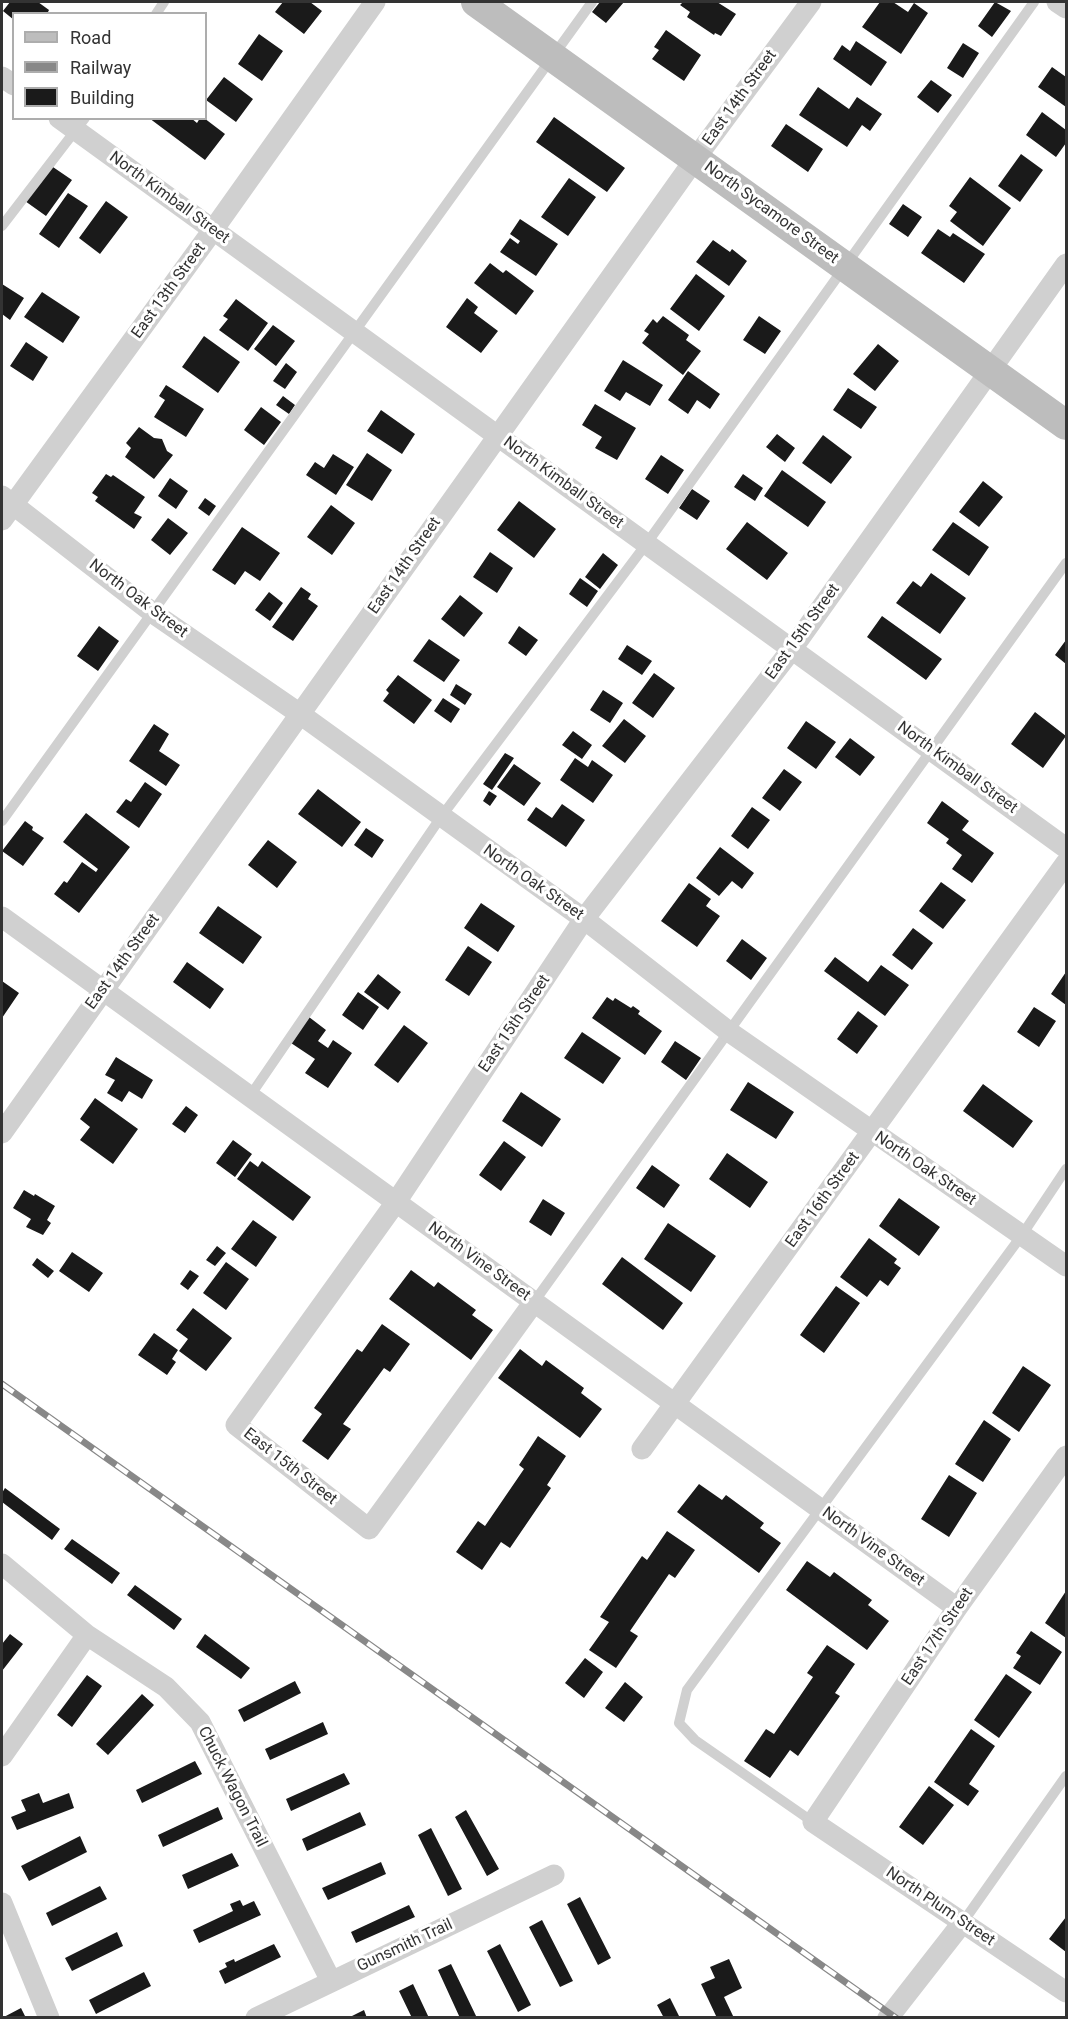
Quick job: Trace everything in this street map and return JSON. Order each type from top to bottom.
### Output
[{"type":"main road","name":"North Sycamore Street","points":[[476,2],[1066,424]]},
{"type":"street","name":"East 13th Street","points":[[5,506],[213,230],[375,2]]},
{"type":"street","name":"East 14th Street","points":[[2,1133],[695,159],[811,2]]},
{"type":"street","points":[[1057,2],[1066,8]]},
{"type":"street","name":"North Kimball Street","points":[[65,120],[81,125],[213,230],[1066,848]]},
{"type":"street","name":"East 15th Street","points":[[534,1302],[369,1529],[236,1425],[396,1202],[584,919],[792,649],[1066,264]]},
{"type":"street","name":"North Oak Street","points":[[5,506],[153,613],[300,714],[441,818],[584,919],[728,1031],[1066,1266]]},
{"type":"street","name":"East 16th Street","points":[[642,1449],[1066,863]]},
{"type":"street","name":"North Vine Street","points":[[2,916],[957,1608]]},
{"type":"street","name":"East 17th Street","points":[[813,1822],[957,1608],[1066,1456]]},
{"type":"street","name":"Chuck Wagon Trail","points":[[2,1564],[87,1635],[166,1687],[200,1722],[331,1981]]},
{"type":"street","points":[[2,1755],[87,1635]]},
{"type":"street","name":"North Plum Street","points":[[813,1822],[1066,1992]]},
{"type":"street","name":"Gunsmith Trail","points":[[256,2018],[554,1875]]},
{"type":"street","points":[[2,1903],[49,2018]]},
{"type":"street","points":[[888,2018],[963,1922]]},
{"type":"lane","points":[[2,821],[592,2]]},
{"type":"lane","points":[[250,1096],[441,818],[647,543],[1034,2]]},
{"type":"lane","points":[[2,226],[81,125]]},
{"type":"lane","points":[[534,1302],[1066,563]]},
{"type":"lane","points":[[813,1822],[695,1740],[679,1723],[687,1690],[1022,1235],[1066,1169]]},
{"type":"lane","points":[[963,1922],[1066,1776]]},
{"type":"building","points":[[10,2],[38,2],[49,10],[48,12],[12,12],[12,18],[3,11]]},
{"type":"building","points":[[283,2],[310,2],[322,11],[304,34],[275,12]]},
{"type":"building","points":[[600,2],[624,2],[606,23],[592,12]]},
{"type":"building","points":[[683,2],[717,2],[736,14],[721,36],[715,33],[714,35],[687,17],[690,12],[680,5]]},
{"type":"building","points":[[880,2],[893,2],[908,12],[914,3],[928,13],[901,54],[862,27]]},
{"type":"building","points":[[995,2],[1011,11],[992,37],[978,26]]},
{"type":"building","points":[[666,30],[701,55],[684,81],[652,59],[659,50],[654,47]]},
{"type":"building","points":[[259,34],[283,51],[262,81],[238,64]]},
{"type":"building","points":[[856,41],[887,62],[871,86],[833,59],[842,45],[850,51]]},
{"type":"building","points":[[963,43],[979,53],[963,78],[947,68]]},
{"type":"building","points":[[1052,67],[1066,77],[1066,107],[1038,87]]},
{"type":"building","points":[[224,77],[253,99],[236,122],[207,99]]},
{"type":"building","points":[[931,80],[952,95],[938,113],[917,97]]},
{"type":"building","points":[[818,87],[849,109],[857,97],[882,114],[870,131],[862,125],[847,147],[799,115]]},
{"type":"building","points":[[1042,112],[1066,130],[1066,143],[1056,157],[1026,135]]},
{"type":"building","points":[[554,117],[625,168],[607,192],[536,142]]},
{"type":"building","points":[[152,120],[193,120],[197,123],[199,120],[207,120],[225,134],[205,160]]},
{"type":"building","points":[[786,124],[823,149],[808,172],[771,146]]},
{"type":"building","points":[[1021,154],[1043,170],[1020,202],[998,186]]},
{"type":"building","points":[[50,165],[72,180],[46,216],[25,201]]},
{"type":"building","points":[[970,177],[1011,208],[983,246],[950,221],[957,212],[949,206]]},
{"type":"building","points":[[569,178],[596,197],[568,236],[541,217]]},
{"type":"building","points":[[68,193],[88,206],[59,248],[39,234]]},
{"type":"building","points":[[106,201],[128,217],[100,254],[79,238]]},
{"type":"building","points":[[903,204],[922,217],[908,237],[889,224]]},
{"type":"building","points":[[520,219],[558,244],[536,276],[500,252],[510,238],[518,244],[520,241],[510,234]]},
{"type":"building","points":[[938,229],[950,237],[953,233],[985,254],[964,283],[921,253]]},
{"type":"building","points":[[713,240],[730,252],[732,249],[747,261],[729,286],[696,262]]},
{"type":"building","points":[[490,263],[503,273],[506,270],[534,291],[516,315],[474,283]]},
{"type":"building","points":[[696,274],[725,296],[699,331],[670,309]]},
{"type":"building","points":[[2,284],[24,298],[10,320],[2,314]]},
{"type":"building","points":[[42,292],[80,317],[63,343],[24,317]]},
{"type":"building","points":[[467,298],[478,307],[474,313],[498,331],[481,353],[446,327]]},
{"type":"building","points":[[236,299],[268,323],[248,351],[219,330],[228,319],[223,316]]},
{"type":"building","points":[[663,316],[689,335],[686,340],[701,351],[683,375],[642,343],[649,334],[644,331],[653,319],[657,323]]},
{"type":"building","points":[[759,316],[781,331],[765,354],[743,340]]},
{"type":"building","points":[[273,325],[295,341],[276,366],[254,349]]},
{"type":"building","points":[[204,336],[240,362],[218,393],[182,367]]},
{"type":"building","points":[[26,342],[48,357],[33,381],[10,366]]},
{"type":"building","points":[[878,344],[899,361],[875,391],[853,374]]},
{"type":"building","points":[[623,360],[663,385],[650,406],[626,392],[620,401],[604,391]]},
{"type":"building","points":[[286,363],[297,372],[285,389],[273,381]]},
{"type":"building","points":[[688,371],[720,394],[710,409],[697,400],[688,414],[668,400]]},
{"type":"building","points":[[166,385],[204,409],[186,437],[154,417],[165,400],[159,396]]},
{"type":"building","points":[[848,388],[877,407],[861,429],[833,410]]},
{"type":"building","points":[[283,396],[295,405],[289,414],[276,405]]},
{"type":"building","points":[[595,404],[636,428],[617,460],[595,448],[602,437],[582,425]]},
{"type":"building","points":[[261,407],[281,422],[264,445],[244,430]]},
{"type":"building","points":[[381,410],[415,434],[402,454],[367,431]]},
{"type":"building","points":[[139,427],[154,438],[162,439],[167,451],[173,455],[154,479],[125,457],[131,448],[126,443]]},
{"type":"building","points":[[777,434],[795,448],[785,462],[766,447]]},
{"type":"building","points":[[823,435],[852,457],[831,484],[802,463]]},
{"type":"building","points":[[367,453],[392,470],[372,501],[346,485]]},
{"type":"building","points":[[333,454],[354,467],[336,495],[306,475],[315,462],[324,468]]},
{"type":"building","points":[[661,455],[684,470],[668,494],[645,479]]},
{"type":"building","points":[[782,470],[826,502],[808,527],[764,496]]},
{"type":"building","points":[[106,474],[111,477],[113,475],[145,497],[134,513],[142,517],[134,529],[95,501],[98,497],[92,493]]},
{"type":"building","points":[[743,474],[763,488],[755,501],[734,487]]},
{"type":"building","points":[[170,478],[188,491],[176,509],[158,496]]},
{"type":"building","points":[[983,481],[1003,497],[979,527],[959,512]]},
{"type":"building","points":[[692,489],[710,501],[697,520],[679,508]]},
{"type":"building","points":[[205,498],[216,506],[209,516],[198,508]]},
{"type":"building","points":[[519,501],[556,529],[534,558],[497,530]]},
{"type":"building","points":[[331,505],[355,523],[332,555],[307,537]]},
{"type":"building","points":[[168,518],[188,533],[170,555],[151,540]]},
{"type":"building","points":[[747,522],[788,553],[767,580],[726,549]]},
{"type":"building","points":[[953,522],[989,547],[969,576],[932,550]]},
{"type":"building","points":[[242,527],[280,553],[260,581],[245,571],[235,585],[212,570]]},
{"type":"building","points":[[490,552],[513,568],[497,593],[473,577]]},
{"type":"building","points":[[603,553],[618,565],[600,589],[585,577]]},
{"type":"building","points":[[931,573],[966,598],[940,634],[896,603],[913,581],[921,587]]},
{"type":"building","points":[[580,578],[598,591],[587,607],[569,594]]},
{"type":"building","points":[[301,587],[311,594],[308,599],[318,606],[293,641],[272,627]]},
{"type":"building","points":[[269,592],[283,603],[270,621],[255,610]]},
{"type":"building","points":[[460,595],[483,613],[464,637],[441,619]]},
{"type":"building","points":[[882,616],[942,659],[926,680],[867,637]]},
{"type":"building","points":[[99,626],[119,641],[98,671],[77,656]]},
{"type":"building","points":[[519,626],[538,640],[526,656],[508,643]]},
{"type":"building","points":[[429,639],[460,660],[444,682],[413,661]]},
{"type":"building","points":[[1066,640],[1066,664],[1055,655]]},
{"type":"building","points":[[627,645],[652,661],[642,675],[618,659]]},
{"type":"building","points":[[654,673],[675,688],[653,718],[632,703]]},
{"type":"building","points":[[398,675],[432,700],[414,724],[383,701],[389,693],[386,690]]},
{"type":"building","points":[[456,684],[472,694],[465,705],[450,695]]},
{"type":"building","points":[[603,690],[623,703],[610,723],[590,710]]},
{"type":"building","points":[[443,698],[460,709],[451,723],[434,711]]},
{"type":"building","points":[[1035,712],[1066,736],[1043,768],[1011,744]]},
{"type":"building","points":[[624,719],[646,736],[625,763],[602,746]]},
{"type":"building","points":[[806,721],[836,742],[816,769],[787,748]]},
{"type":"building","points":[[154,724],[169,734],[159,751],[180,765],[166,786],[129,761]]},
{"type":"building","points":[[573,731],[592,745],[582,759],[562,745]]},
{"type":"building","points":[[850,738],[875,757],[860,776],[835,757]]},
{"type":"building","points":[[505,753],[514,758],[492,790],[483,784]]},
{"type":"building","points":[[575,758],[588,767],[592,760],[613,775],[593,803],[560,780]]},
{"type":"building","points":[[514,764],[541,783],[524,806],[497,787]]},
{"type":"building","points":[[784,769],[802,782],[780,811],[762,798]]},
{"type":"building","points":[[145,782],[162,794],[139,828],[116,812],[126,799],[131,802]]},
{"type":"building","points":[[318,789],[361,822],[342,847],[298,814]]},
{"type":"building","points":[[489,791],[497,796],[490,806],[483,801]]},
{"type":"building","points":[[942,801],[969,821],[962,830],[994,853],[972,883],[952,869],[962,855],[946,843],[949,839],[927,823]]},
{"type":"building","points":[[562,804],[585,820],[566,847],[527,820],[536,807],[552,818]]},
{"type":"building","points":[[752,807],[770,820],[748,849],[731,836]]},
{"type":"building","points":[[86,813],[130,847],[79,913],[54,894],[64,881],[67,883],[82,862],[96,872],[98,869],[63,842]]},
{"type":"building","points":[[25,821],[33,827],[32,830],[44,838],[23,866],[2,851]]},
{"type":"building","points":[[366,828],[384,840],[372,858],[354,845]]},
{"type":"building","points":[[268,840],[297,862],[277,888],[248,865]]},
{"type":"building","points":[[720,847],[754,873],[742,889],[732,881],[719,896],[696,878]]},
{"type":"building","points":[[941,882],[966,900],[943,929],[919,911]]},
{"type":"building","points":[[689,883],[711,899],[706,906],[720,916],[697,947],[661,921]]},
{"type":"building","points":[[481,903],[515,926],[498,952],[464,928]]},
{"type":"building","points":[[218,906],[262,937],[243,964],[199,933]]},
{"type":"building","points":[[913,928],[933,943],[912,970],[892,955]]},
{"type":"building","points":[[742,939],[767,958],[751,980],[726,961]]},
{"type":"building","points":[[468,946],[492,962],[469,996],[445,980]]},
{"type":"building","points":[[835,957],[868,982],[881,965],[909,985],[885,1016],[824,971]]},
{"type":"building","points":[[187,962],[224,989],[210,1009],[173,982]]},
{"type":"building","points":[[1066,972],[1066,1005],[1051,994]]},
{"type":"building","points":[[378,974],[401,992],[388,1010],[364,992]]},
{"type":"building","points":[[2,981],[19,993],[2,1018]]},
{"type":"building","points":[[358,992],[379,1007],[363,1030],[342,1015]]},
{"type":"building","points":[[607,997],[613,1001],[615,998],[631,1008],[633,1006],[640,1011],[638,1014],[662,1031],[645,1055],[592,1018]]},
{"type":"building","points":[[1034,1007],[1056,1021],[1039,1047],[1017,1032]]},
{"type":"building","points":[[858,1011],[878,1026],[857,1054],[837,1039]]},
{"type":"building","points":[[309,1017],[326,1030],[318,1041],[328,1048],[333,1040],[352,1053],[328,1088],[305,1073],[315,1059],[291,1043]]},
{"type":"building","points":[[404,1025],[428,1043],[398,1083],[374,1065]]},
{"type":"building","points":[[582,1032],[621,1058],[603,1084],[564,1058]]},
{"type":"building","points":[[675,1041],[701,1058],[686,1080],[661,1062]]},
{"type":"building","points":[[116,1057],[153,1080],[142,1099],[129,1091],[122,1102],[107,1093],[115,1080],[105,1075]]},
{"type":"building","points":[[748,1082],[794,1112],[776,1139],[730,1110]]},
{"type":"building","points":[[983,1084],[1033,1121],[1013,1148],[963,1111]]},
{"type":"building","points":[[521,1092],[561,1119],[542,1147],[502,1121]]},
{"type":"building","points":[[95,1098],[138,1129],[113,1164],[80,1140],[90,1127],[80,1119]]},
{"type":"building","points":[[186,1106],[198,1115],[185,1133],[172,1124]]},
{"type":"building","points":[[233,1140],[252,1154],[235,1177],[216,1163]]},
{"type":"building","points":[[504,1141],[526,1157],[501,1191],[479,1175]]},
{"type":"building","points":[[727,1153],[768,1182],[750,1208],[709,1179]]},
{"type":"building","points":[[250,1161],[258,1167],[262,1161],[311,1197],[293,1221],[237,1179]]},
{"type":"building","points":[[652,1165],[680,1185],[664,1208],[636,1188]]},
{"type":"building","points":[[24,1190],[55,1206],[47,1220],[51,1223],[43,1235],[26,1227],[31,1219],[13,1208]]},
{"type":"building","points":[[899,1198],[940,1227],[919,1256],[879,1226]]},
{"type":"building","points":[[543,1199],[565,1213],[551,1236],[529,1222]]},
{"type":"building","points":[[253,1220],[277,1237],[256,1267],[231,1249]]},
{"type":"building","points":[[668,1223],[716,1256],[691,1292],[644,1259]]},
{"type":"building","points":[[869,1238],[897,1259],[894,1263],[901,1268],[888,1286],[880,1280],[867,1297],[840,1277]]},
{"type":"building","points":[[217,1246],[226,1253],[215,1266],[206,1260]]},
{"type":"building","points":[[72,1252],[103,1273],[89,1292],[59,1271]]},
{"type":"building","points":[[622,1257],[683,1303],[663,1330],[602,1284]]},
{"type":"building","points":[[37,1258],[54,1271],[48,1278],[32,1265]]},
{"type":"building","points":[[226,1262],[249,1279],[226,1310],[203,1293]]},
{"type":"building","points":[[190,1270],[199,1276],[188,1290],[180,1284]]},
{"type":"building","points":[[411,1270],[434,1287],[438,1282],[476,1310],[472,1315],[493,1330],[471,1360],[389,1299]]},
{"type":"building","points":[[836,1286],[860,1303],[824,1353],[800,1335]]},
{"type":"building","points":[[193,1308],[232,1338],[206,1371],[179,1351],[188,1339],[176,1330]]},
{"type":"building","points":[[382,1324],[410,1344],[390,1372],[384,1368],[343,1424],[351,1429],[328,1460],[302,1441],[322,1414],[314,1408],[357,1349],[362,1352]]},
{"type":"building","points":[[154,1333],[178,1350],[172,1359],[176,1362],[167,1375],[138,1355]]},
{"type":"building","points":[[520,1349],[542,1366],[546,1360],[584,1388],[581,1393],[602,1409],[580,1438],[498,1378]]},
{"type":"building","points":[[1023,1366],[1051,1385],[1019,1432],[992,1413]]},
{"type":"building","points":[[984,1420],[1011,1439],[983,1482],[955,1464]]},
{"type":"building","points":[[538,1436],[566,1456],[547,1485],[551,1488],[510,1548],[501,1542],[482,1570],[456,1552],[478,1521],[485,1526],[524,1469],[519,1465]]},
{"type":"building","points":[[949,1475],[977,1493],[949,1537],[921,1519]]},
{"type":"building","points":[[699,1484],[722,1500],[726,1495],[764,1523],[760,1528],[781,1543],[759,1573],[677,1512]]},
{"type":"building","points":[[5,1488],[60,1529],[52,1540],[2,1502],[2,1493]]},
{"type":"building","points":[[667,1531],[695,1550],[675,1578],[669,1574],[630,1631],[638,1636],[616,1668],[589,1650],[609,1622],[600,1617],[642,1556],[647,1560]]},
{"type":"building","points":[[72,1539],[120,1573],[112,1584],[64,1549]]},
{"type":"building","points":[[807,1561],[830,1577],[834,1572],[872,1600],[868,1605],[889,1621],[867,1650],[786,1590]]},
{"type":"building","points":[[135,1585],[182,1619],[174,1630],[127,1595]]},
{"type":"building","points":[[1066,1591],[1066,1638],[1045,1623]]},
{"type":"building","points":[[1031,1631],[1062,1652],[1040,1685],[1013,1668],[1021,1656],[1016,1653]]},
{"type":"building","points":[[10,1634],[23,1644],[2,1671],[2,1644]]},
{"type":"building","points":[[205,1634],[250,1668],[241,1679],[196,1647]]},
{"type":"building","points":[[827,1645],[855,1664],[835,1693],[840,1696],[798,1756],[790,1750],[770,1778],[744,1761],[766,1729],[774,1734],[813,1677],[807,1673]]},
{"type":"building","points":[[585,1658],[603,1672],[584,1698],[565,1683]]},
{"type":"building","points":[[1006,1674],[1032,1692],[999,1738],[974,1720]]},
{"type":"building","points":[[87,1675],[102,1686],[72,1727],[57,1715]]},
{"type":"building","points":[[295,1681],[301,1693],[244,1722],[238,1710]]},
{"type":"building","points":[[625,1682],[643,1697],[624,1722],[605,1708]]},
{"type":"building","points":[[142,1694],[154,1705],[108,1755],[96,1744]]},
{"type":"building","points":[[323,1722],[328,1734],[270,1760],[265,1749]]},
{"type":"building","points":[[971,1729],[995,1746],[969,1784],[979,1791],[968,1806],[934,1782]]},
{"type":"building","points":[[195,1761],[202,1774],[142,1803],[136,1790]]},
{"type":"building","points":[[344,1773],[350,1784],[291,1811],[286,1799]]},
{"type":"building","points":[[929,1786],[954,1805],[923,1845],[899,1827]]},
{"type":"building","points":[[39,1793],[43,1803],[69,1793],[74,1808],[17,1830],[11,1817],[26,1811],[21,1800]]},
{"type":"building","points":[[218,1807],[223,1819],[163,1847],[158,1835]]},
{"type":"building","points":[[466,1810],[499,1869],[487,1876],[455,1817]]},
{"type":"building","points":[[360,1812],[366,1825],[307,1851],[302,1839]]},
{"type":"building","points":[[431,1828],[462,1889],[448,1896],[418,1835]]},
{"type":"building","points":[[80,1836],[87,1852],[29,1881],[21,1866]]},
{"type":"building","points":[[232,1853],[239,1866],[188,1889],[182,1875]]},
{"type":"building","points":[[381,1862],[386,1874],[328,1900],[322,1888]]},
{"type":"building","points":[[100,1886],[107,1899],[52,1926],[46,1913]]},
{"type":"building","points":[[580,1897],[611,1958],[598,1965],[567,1904]]},
{"type":"building","points":[[240,1900],[243,1906],[254,1901],[261,1915],[199,1943],[193,1930],[233,1911],[230,1904]]},
{"type":"building","points":[[409,1905],[415,1917],[356,1943],[351,1932]]},
{"type":"building","points":[[1066,1917],[1066,1952],[1049,1939]]},
{"type":"building","points":[[542,1920],[573,1981],[560,1987],[529,1927]]},
{"type":"building","points":[[117,1932],[123,1946],[72,1971],[65,1958]]},
{"type":"building","points":[[274,1944],[281,1957],[225,1984],[219,1971],[227,1967],[225,1963],[234,1959],[235,1962]]},
{"type":"building","points":[[500,1944],[531,2005],[518,2012],[487,1951]]},
{"type":"building","points":[[729,1959],[742,1988],[724,1997],[734,2018],[717,2018],[701,1984],[715,1978],[710,1967]]},
{"type":"building","points":[[451,1964],[477,2018],[460,2018],[438,1970]]},
{"type":"building","points":[[144,1972],[151,1986],[96,2014],[89,2000]]},
{"type":"building","points":[[413,1984],[429,2018],[412,2018],[399,1991]]},
{"type":"building","points":[[670,1998],[680,2018],[664,2018],[657,2005]]},
{"type":"building","points":[[21,2008],[26,2018],[2,2018]]},
{"type":"building","points":[[364,2010],[367,2018],[348,2018]]},
{"type":"railway","points":[[2,1384],[896,2018]]}]
